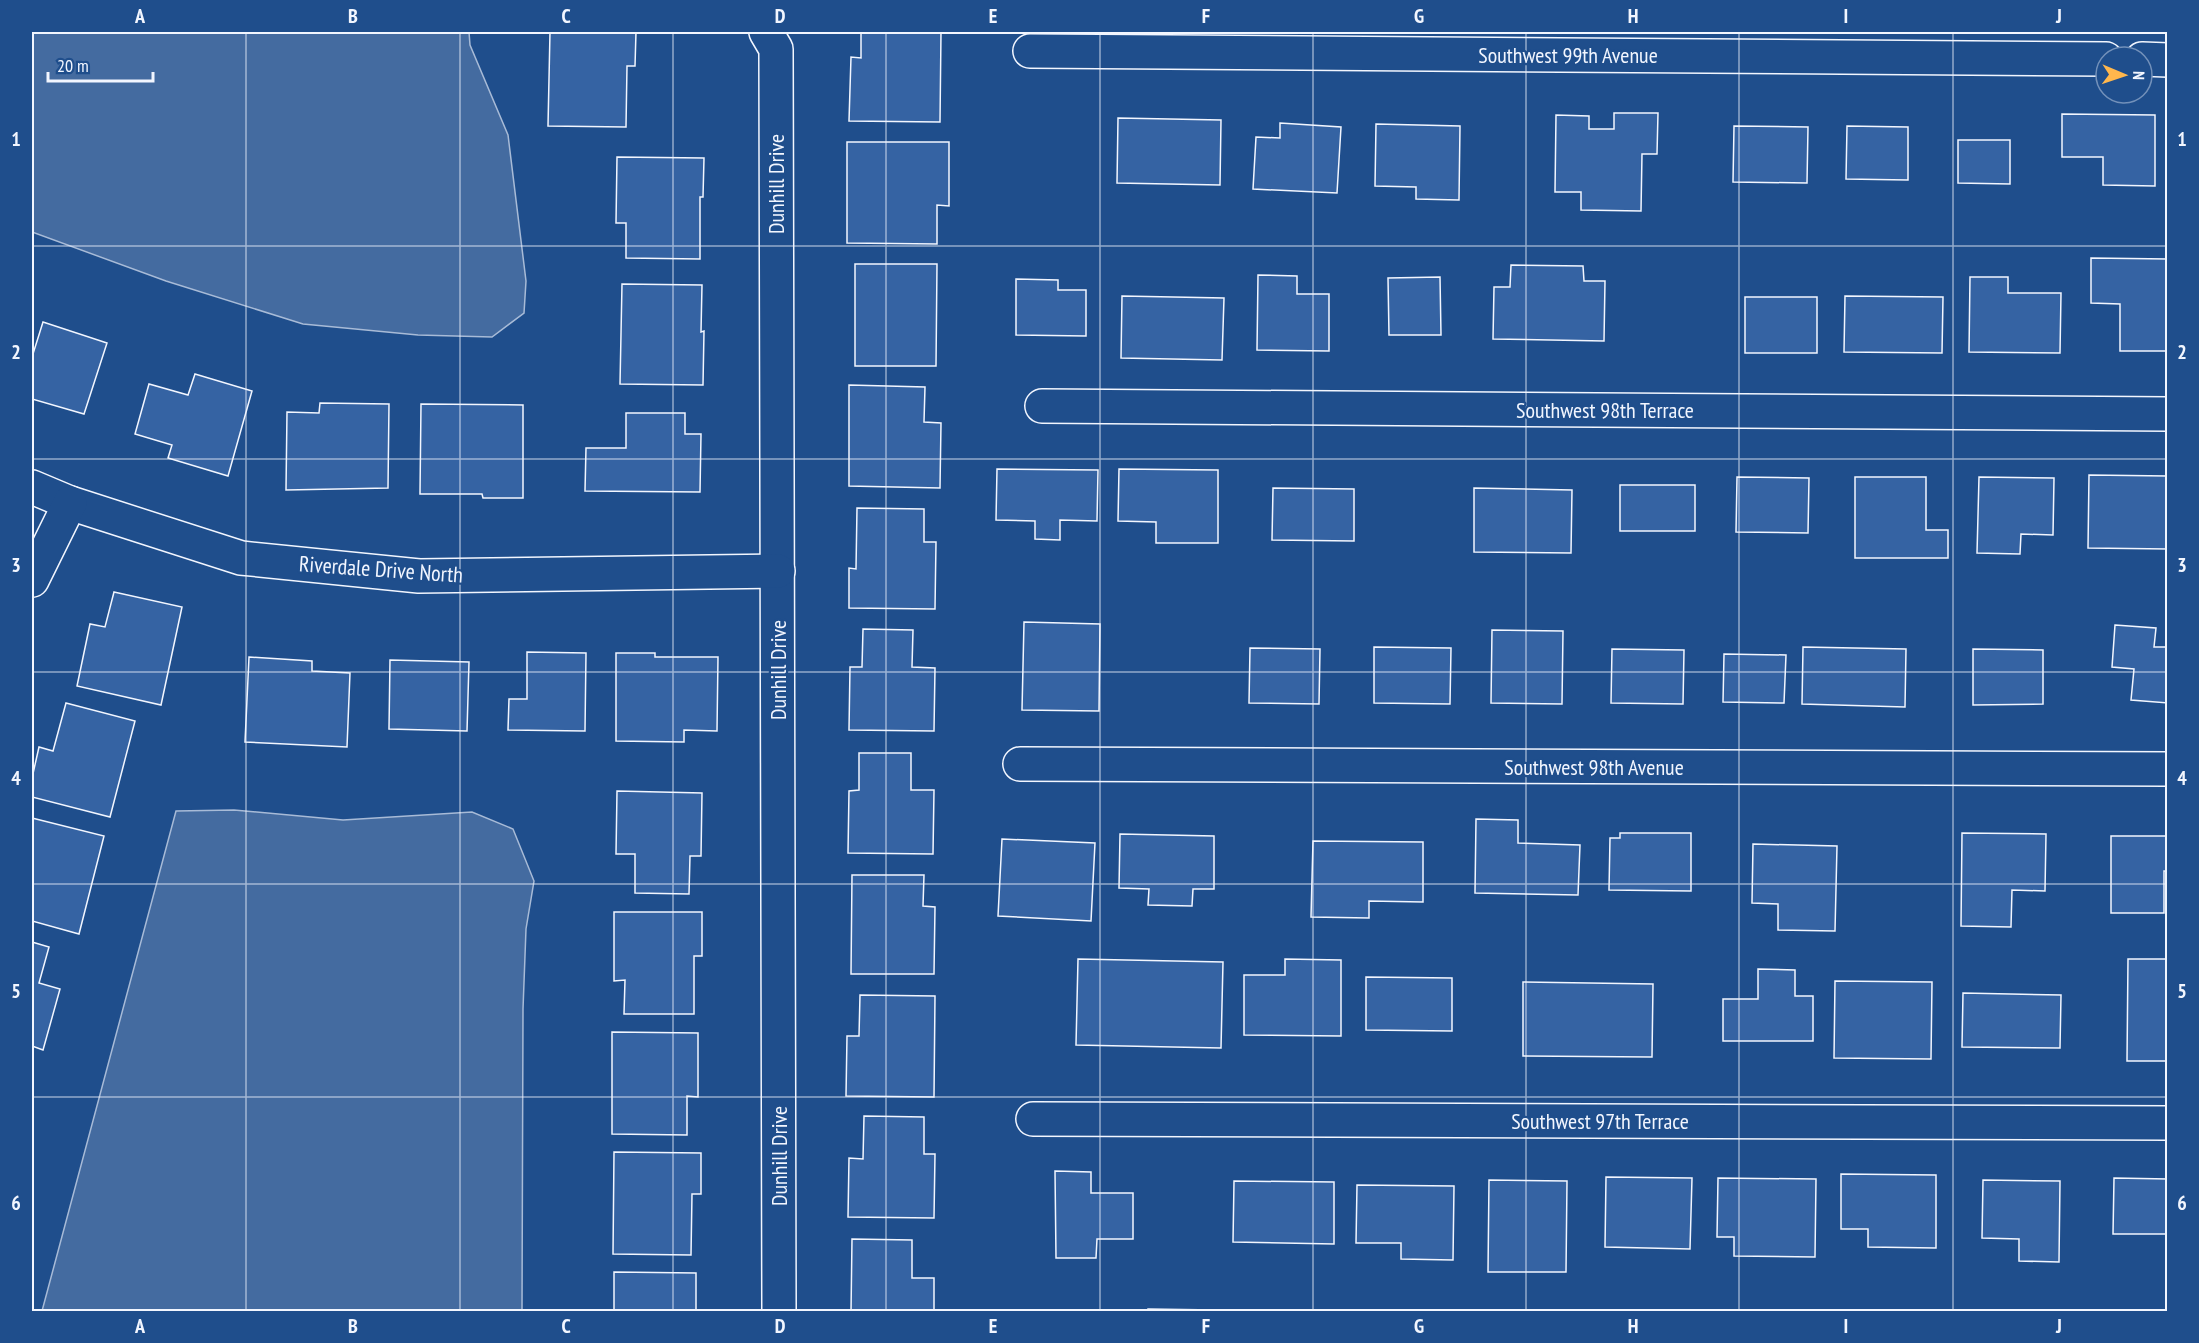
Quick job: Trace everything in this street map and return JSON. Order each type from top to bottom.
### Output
[{"type":"street","name":"Dunhill Drive","points":[[766,32],[776,49],[779,1311]]},
{"type":"street","name":"Southwest 99th Avenue","points":[[1030,51],[2094,59]]},
{"type":"street","name":"Southwest 98th Terrace","points":[[1042,406],[2168,414]]},
{"type":"street","name":"Riverdale Drive North","points":[[32,487],[70,503],[241,558],[419,576],[778,571]]},
{"type":"street","points":[[32,580],[70,503]]},
{"type":"street","name":"Southwest 98th Avenue","points":[[1020,764],[2168,769]]},
{"type":"street","name":"Southwest 97th Terrace","points":[[1033,1119],[2168,1123]]},
{"type":"water","points":[[32,32],[469,32],[470,45],[508,135],[526,281],[524,313],[492,337],[418,335],[303,324],[166,281],[32,232]]},
{"type":"water","points":[[234,810],[343,820],[472,812],[513,829],[534,881],[526,929],[523,1009],[522,1311],[42,1311],[176,811]]},
{"type":"building","points":[[550,32],[636,32],[635,66],[627,66],[626,127],[548,126]]},
{"type":"building","points":[[861,32],[941,32],[940,122],[849,121],[851,57],[861,58]]},
{"type":"building","points":[[1614,113],[1658,113],[1657,154],[1642,154],[1641,211],[1581,210],[1581,192],[1555,192],[1556,115],[1589,116],[1589,129],[1614,129]]},
{"type":"building","points":[[2062,114],[2155,115],[2155,186],[2103,185],[2103,157],[2062,157]]},
{"type":"building","points":[[1118,118],[1221,120],[1220,185],[1117,183]]},
{"type":"building","points":[[1280,123],[1341,127],[1337,193],[1253,189],[1256,137],[1280,138]]},
{"type":"building","points":[[1376,124],[1460,126],[1459,200],[1416,199],[1416,187],[1375,186]]},
{"type":"building","points":[[1734,126],[1808,127],[1807,183],[1733,182]]},
{"type":"building","points":[[1847,126],[1908,127],[1908,180],[1846,179]]},
{"type":"building","points":[[1958,140],[2010,140],[2010,184],[1958,183]]},
{"type":"building","points":[[847,142],[949,142],[949,206],[937,205],[937,244],[847,243]]},
{"type":"building","points":[[617,157],[704,158],[703,197],[700,197],[700,259],[626,258],[626,223],[616,223]]},
{"type":"building","points":[[2091,258],[2168,259],[2168,351],[2120,351],[2120,304],[2091,303]]},
{"type":"building","points":[[855,264],[937,264],[936,366],[855,366]]},
{"type":"building","points":[[1511,265],[1583,266],[1584,281],[1605,281],[1604,341],[1493,339],[1494,287],[1510,287]]},
{"type":"building","points":[[1258,275],[1297,276],[1297,294],[1329,294],[1329,351],[1257,350]]},
{"type":"building","points":[[1440,277],[1441,335],[1389,335],[1388,278]]},
{"type":"building","points":[[1970,277],[2008,277],[2008,293],[2061,293],[2060,353],[1969,352]]},
{"type":"building","points":[[1016,279],[1058,280],[1058,290],[1086,290],[1086,336],[1016,335]]},
{"type":"building","points":[[622,284],[702,285],[703,385],[620,384]]},
{"type":"building","points":[[1122,296],[1224,298],[1222,360],[1121,358]]},
{"type":"building","points":[[1845,296],[1943,297],[1942,353],[1844,352]]},
{"type":"building","points":[[1745,297],[1817,297],[1817,353],[1745,353]]},
{"type":"building","points":[[43,322],[107,343],[84,414],[32,399],[32,357]]},
{"type":"building","points":[[195,374],[252,391],[228,476],[168,458],[172,445],[135,434],[149,384],[188,395]]},
{"type":"building","points":[[849,385],[925,387],[924,422],[941,423],[940,488],[849,486]]},
{"type":"building","points":[[320,403],[389,404],[388,488],[286,490],[287,412],[319,413]]},
{"type":"building","points":[[421,404],[523,405],[523,498],[483,498],[482,494],[420,494]]},
{"type":"building","points":[[626,413],[685,413],[685,434],[701,434],[700,492],[585,491],[586,448],[626,448]]},
{"type":"building","points":[[997,469],[1098,470],[1097,521],[1060,520],[1060,540],[1035,539],[1035,521],[996,520]]},
{"type":"building","points":[[1119,469],[1218,470],[1218,543],[1156,543],[1156,522],[1118,521]]},
{"type":"building","points":[[2089,475],[2168,476],[2168,549],[2088,548]]},
{"type":"building","points":[[1737,477],[1809,478],[1808,533],[1736,532]]},
{"type":"building","points":[[1855,477],[1926,477],[1926,530],[1948,530],[1948,558],[1855,558]]},
{"type":"building","points":[[1979,477],[2054,478],[2053,535],[2021,534],[2020,554],[1977,553]]},
{"type":"building","points":[[1620,485],[1695,485],[1695,531],[1620,531]]},
{"type":"building","points":[[1273,488],[1354,489],[1354,541],[1272,540]]},
{"type":"building","points":[[1474,488],[1572,490],[1571,553],[1474,552]]},
{"type":"building","points":[[857,508],[924,509],[924,542],[936,542],[935,609],[849,608],[849,568],[856,569]]},
{"type":"building","points":[[114,592],[182,607],[161,705],[77,686],[90,624],[105,627]]},
{"type":"building","points":[[1024,622],[1100,624],[1099,711],[1022,710]]},
{"type":"building","points":[[2115,625],[2156,628],[2154,647],[2168,647],[2168,703],[2131,700],[2134,669],[2112,667]]},
{"type":"building","points":[[863,629],[913,630],[912,667],[935,668],[934,731],[849,730],[850,667],[862,667]]},
{"type":"building","points":[[1492,630],[1563,631],[1562,704],[1491,703]]},
{"type":"building","points":[[1374,647],[1451,648],[1450,704],[1374,703]]},
{"type":"building","points":[[1803,647],[1906,649],[1905,707],[1802,704]]},
{"type":"building","points":[[1250,648],[1320,649],[1319,704],[1249,703]]},
{"type":"building","points":[[1612,649],[1684,650],[1683,704],[1611,703]]},
{"type":"building","points":[[1973,649],[2043,650],[2043,704],[1973,705]]},
{"type":"building","points":[[527,652],[586,653],[585,731],[508,730],[509,699],[527,699]]},
{"type":"building","points":[[616,653],[655,653],[655,657],[718,657],[717,731],[684,730],[684,742],[616,741]]},
{"type":"building","points":[[1724,654],[1786,655],[1784,703],[1723,702]]},
{"type":"building","points":[[249,657],[312,661],[312,671],[350,673],[347,747],[245,742]]},
{"type":"building","points":[[390,660],[469,662],[467,731],[389,729]]},
{"type":"building","points":[[66,703],[135,721],[110,817],[32,797],[32,778],[39,747],[53,751]]},
{"type":"building","points":[[859,753],[911,753],[911,790],[934,790],[933,854],[848,853],[849,791],[859,790]]},
{"type":"building","points":[[617,791],[702,793],[701,856],[690,856],[689,894],[635,893],[635,854],[616,854]]},
{"type":"building","points":[[32,818],[104,836],[79,934],[32,921]]},
{"type":"building","points":[[1476,819],[1518,820],[1518,843],[1580,845],[1578,895],[1475,893]]},
{"type":"building","points":[[1620,833],[1691,833],[1691,891],[1609,890],[1610,838],[1620,838]]},
{"type":"building","points":[[1962,833],[2046,834],[2045,891],[2012,890],[2011,927],[1961,926]]},
{"type":"building","points":[[1120,834],[1214,836],[1214,889],[1193,889],[1192,906],[1148,905],[1149,889],[1119,888]]},
{"type":"building","points":[[2111,836],[2168,836],[2168,871],[2164,871],[2164,913],[2111,913]]},
{"type":"building","points":[[1002,839],[1095,843],[1091,921],[998,916]]},
{"type":"building","points":[[1313,841],[1423,842],[1423,902],[1369,901],[1369,918],[1311,917]]},
{"type":"building","points":[[1753,844],[1837,846],[1835,931],[1778,930],[1778,904],[1752,903]]},
{"type":"building","points":[[852,875],[924,875],[923,906],[935,907],[934,974],[851,974]]},
{"type":"building","points":[[614,912],[702,912],[702,956],[694,956],[694,1014],[624,1014],[625,980],[614,981]]},
{"type":"building","points":[[32,942],[49,947],[39,983],[60,989],[43,1050],[32,1046]]},
{"type":"building","points":[[1078,959],[1223,962],[1221,1048],[1076,1045]]},
{"type":"building","points":[[1285,959],[1341,960],[1341,1036],[1244,1035],[1244,975],[1285,975]]},
{"type":"building","points":[[2128,959],[2168,959],[2168,1061],[2127,1061]]},
{"type":"building","points":[[1758,969],[1795,970],[1795,996],[1813,996],[1813,1041],[1723,1041],[1723,999],[1758,999]]},
{"type":"building","points":[[1366,977],[1452,978],[1452,1031],[1366,1030]]},
{"type":"building","points":[[1835,981],[1932,982],[1931,1059],[1834,1058]]},
{"type":"building","points":[[1523,982],[1653,984],[1652,1057],[1523,1056]]},
{"type":"building","points":[[1963,993],[2061,995],[2060,1048],[1962,1047]]},
{"type":"building","points":[[860,995],[935,996],[934,1097],[846,1096],[847,1036],[859,1036]]},
{"type":"building","points":[[612,1032],[698,1033],[698,1097],[687,1096],[687,1135],[612,1134]]},
{"type":"building","points":[[864,1116],[924,1117],[924,1154],[935,1154],[934,1218],[848,1217],[849,1158],[863,1159]]},
{"type":"building","points":[[614,1152],[701,1153],[701,1194],[692,1194],[691,1255],[613,1254]]},
{"type":"building","points":[[1055,1171],[1091,1172],[1091,1193],[1133,1193],[1133,1239],[1097,1239],[1096,1258],[1056,1258]]},
{"type":"building","points":[[1841,1174],[1936,1175],[1936,1248],[1868,1247],[1868,1229],[1841,1229]]},
{"type":"building","points":[[1606,1177],[1692,1178],[1690,1249],[1605,1247]]},
{"type":"building","points":[[1718,1178],[1816,1179],[1815,1257],[1734,1256],[1734,1237],[1717,1237]]},
{"type":"building","points":[[2114,1178],[2168,1179],[2168,1234],[2113,1234]]},
{"type":"building","points":[[1489,1180],[1567,1181],[1566,1272],[1488,1272]]},
{"type":"building","points":[[1983,1180],[2060,1181],[2059,1262],[2019,1261],[2019,1239],[1982,1238]]},
{"type":"building","points":[[1234,1181],[1334,1182],[1334,1244],[1233,1242]]},
{"type":"building","points":[[1357,1185],[1454,1186],[1453,1260],[1401,1259],[1401,1243],[1356,1243]]},
{"type":"building","points":[[852,1239],[912,1240],[912,1278],[934,1278],[934,1312],[851,1312]]},
{"type":"building","points":[[614,1272],[696,1273],[696,1312],[614,1312]]},
{"type":"building","points":[[1148,1309],[1215,1310],[1215,1312],[1148,1312]]}]
